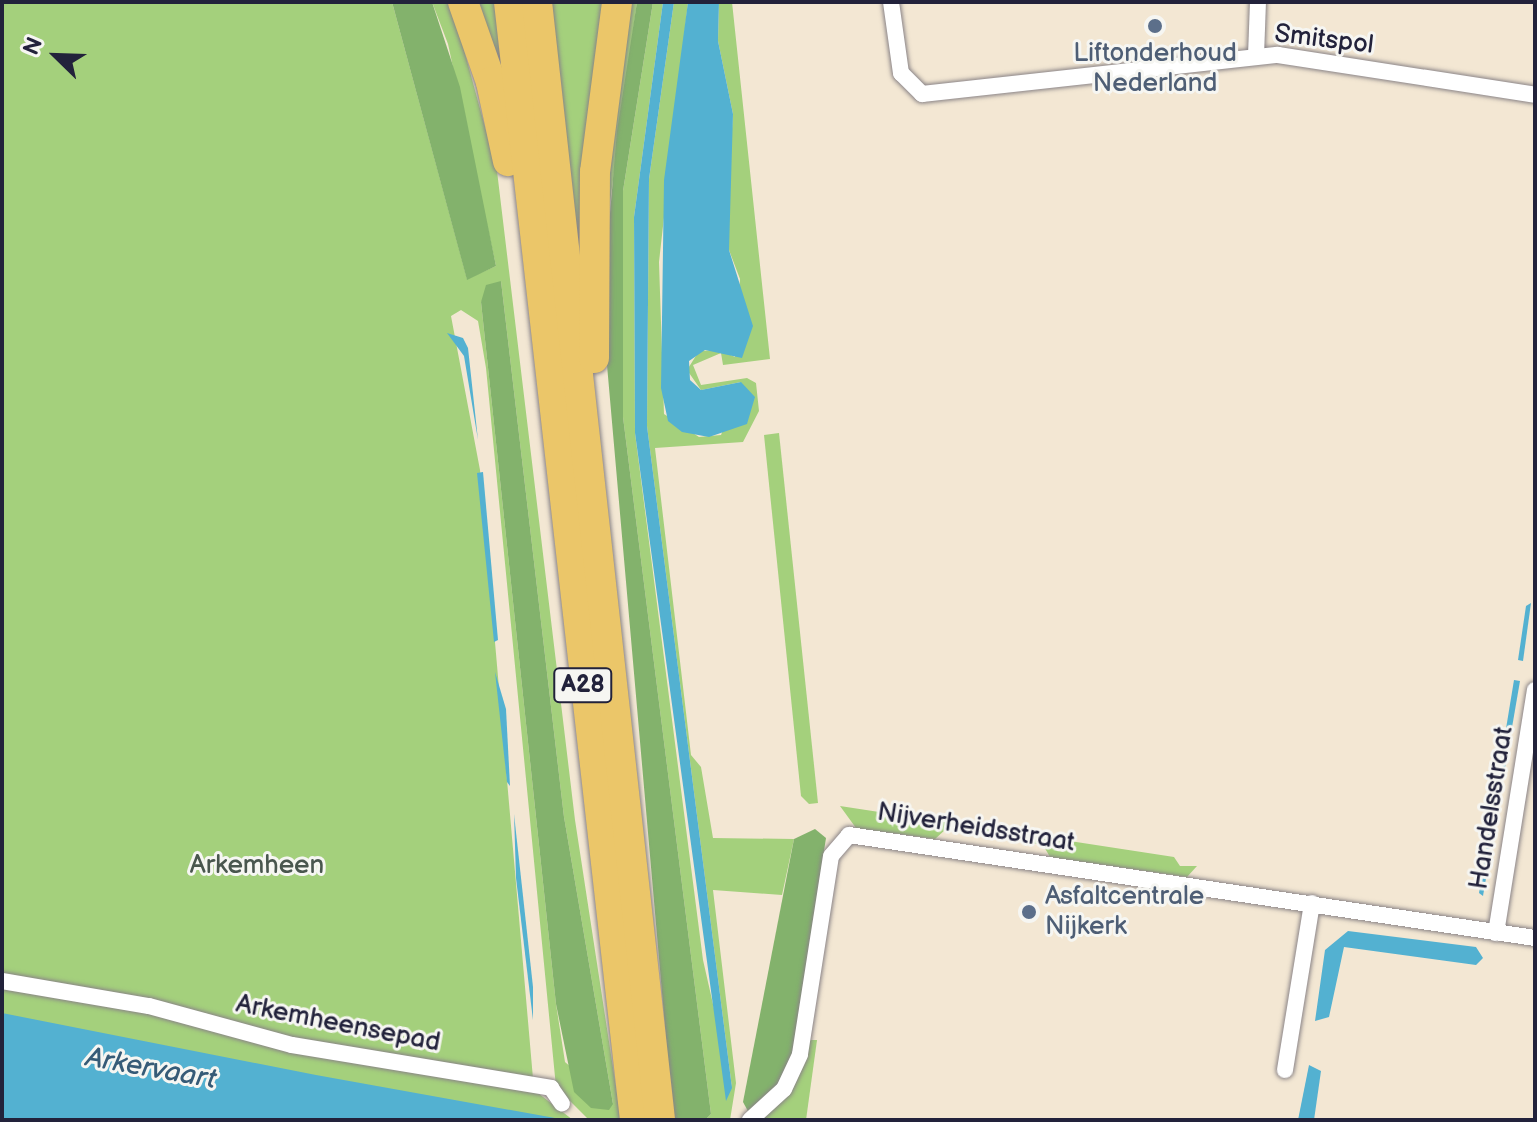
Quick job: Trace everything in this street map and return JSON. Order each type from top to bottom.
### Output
[{"type":"highway","name":"A28","points":[[463,2],[498,111],[548,364]]},
{"type":"highway","name":"A28","points":[[509,2],[548,364],[647,1117]]},
{"type":"highway","name":"A28","points":[[537,2],[602,599],[647,1117]]},
{"type":"highway","name":"A28","points":[[602,599],[591,235],[617,2]]},
{"type":"street","name":"Smitspol","points":[[891,2],[901,73],[922,94],[1256,56],[1535,95]]},
{"type":"street","points":[[1256,56],[1258,2]]},
{"type":"street","name":"Handelsstraat","points":[[1496,933],[1535,690]]},
{"type":"street","name":"Nijverheidsstraat","points":[[750,1120],[784,1089],[800,1054],[831,856],[844,837],[1535,938]]},
{"type":"street","points":[[1285,1070],[1312,903]]},
{"type":"street","name":"Arkemheensepad","points":[[2,981],[149,1006],[292,1045],[551,1088],[562,1104]]},
{"type":"green space","name":"Arkemheen","points":[[2,2],[392,2],[467,279],[496,266],[448,44],[432,2],[451,2],[497,171],[575,820],[621,1120],[589,1120],[556,1087],[486,368],[478,321],[461,310],[451,316],[480,470],[534,1090],[573,1120],[2,1120]],"holes":[[[501,281],[564,817],[613,1104],[565,1062],[556,1004],[481,302]]]},
{"type":"green space","points":[[392,2],[432,2],[460,87],[496,266],[467,280]]},
{"type":"green space","points":[[469,2],[494,2],[508,110]]},
{"type":"green space","points":[[551,2],[613,2],[582,281]]},
{"type":"green space","points":[[628,2],[637,2],[602,261],[601,244]]},
{"type":"green space","points":[[637,2],[653,2],[623,191],[623,417],[711,1114],[705,1120],[673,1118],[602,308],[617,131]]},
{"type":"green space","points":[[653,2],[663,2],[634,217],[635,433],[703,960],[732,1088],[647,426],[649,179],[674,2],[688,2],[659,262],[664,414],[699,437],[721,435],[741,382],[701,390],[687,370],[699,351],[720,350],[735,357],[740,279],[729,250],[727,205],[733,114],[718,41],[719,2],[732,2],[770,359],[723,365],[721,353],[693,365],[701,385],[747,378],[756,383],[759,411],[743,442],[655,448],[691,755],[701,767],[713,838],[794,839],[782,895],[713,890],[736,1083],[730,1120],[705,1120],[711,1114],[623,417],[623,191]]},
{"type":"green space","points":[[501,281],[564,817],[613,1104],[609,1110],[591,1108],[574,1092],[556,1004],[481,302],[486,285]]},
{"type":"green space","points":[[779,433],[818,803],[809,804],[801,796],[764,435]]},
{"type":"green space","points":[[840,806],[1174,857],[1180,866],[1197,866],[1187,877],[1050,857],[1043,845],[945,830],[935,839],[856,828]]},
{"type":"green space","points":[[815,829],[826,838],[792,1057],[781,1081],[749,1113],[743,1102],[794,839]]},
{"type":"green space","points":[[810,1040],[817,1040],[806,1120],[759,1120]]},
{"type":"water","points":[[663,2],[674,2],[649,179],[647,426],[732,1088],[726,1101],[635,433],[634,217]]},
{"type":"water","points":[[688,2],[719,2],[718,41],[733,114],[729,250],[753,326],[742,358],[705,350],[689,361],[690,380],[701,390],[741,382],[755,397],[747,424],[709,437],[682,432],[668,421],[661,388],[664,180]]},
{"type":"water","points":[[447,333],[463,338],[468,348],[478,440],[464,356]]},
{"type":"water","points":[[483,472],[498,640],[494,642],[477,473]]},
{"type":"water","points":[[1531,603],[1523,661],[1518,660],[1526,606]]},
{"type":"water","points":[[495,672],[506,709],[510,786],[507,782]]},
{"type":"water","points":[[1514,680],[1520,681],[1483,896],[1479,893]]},
{"type":"water","points":[[514,814],[533,987],[533,1020],[516,878]]},
{"type":"water","points":[[1348,931],[1476,947],[1483,958],[1476,965],[1344,947],[1329,1017],[1315,1021],[1325,950]]},
{"type":"water","name":"Arkervaart","points":[[2,1013],[316,1075],[566,1120],[2,1120]]},
{"type":"water","points":[[1309,1065],[1321,1071],[1314,1120],[1298,1120]]},
{"type":"place","name":"Liftonderhoud Nederland","points":[[1155,26]]},
{"type":"place","name":"Asfaltcentrale Nijkerk","points":[[1029,912]]}]
